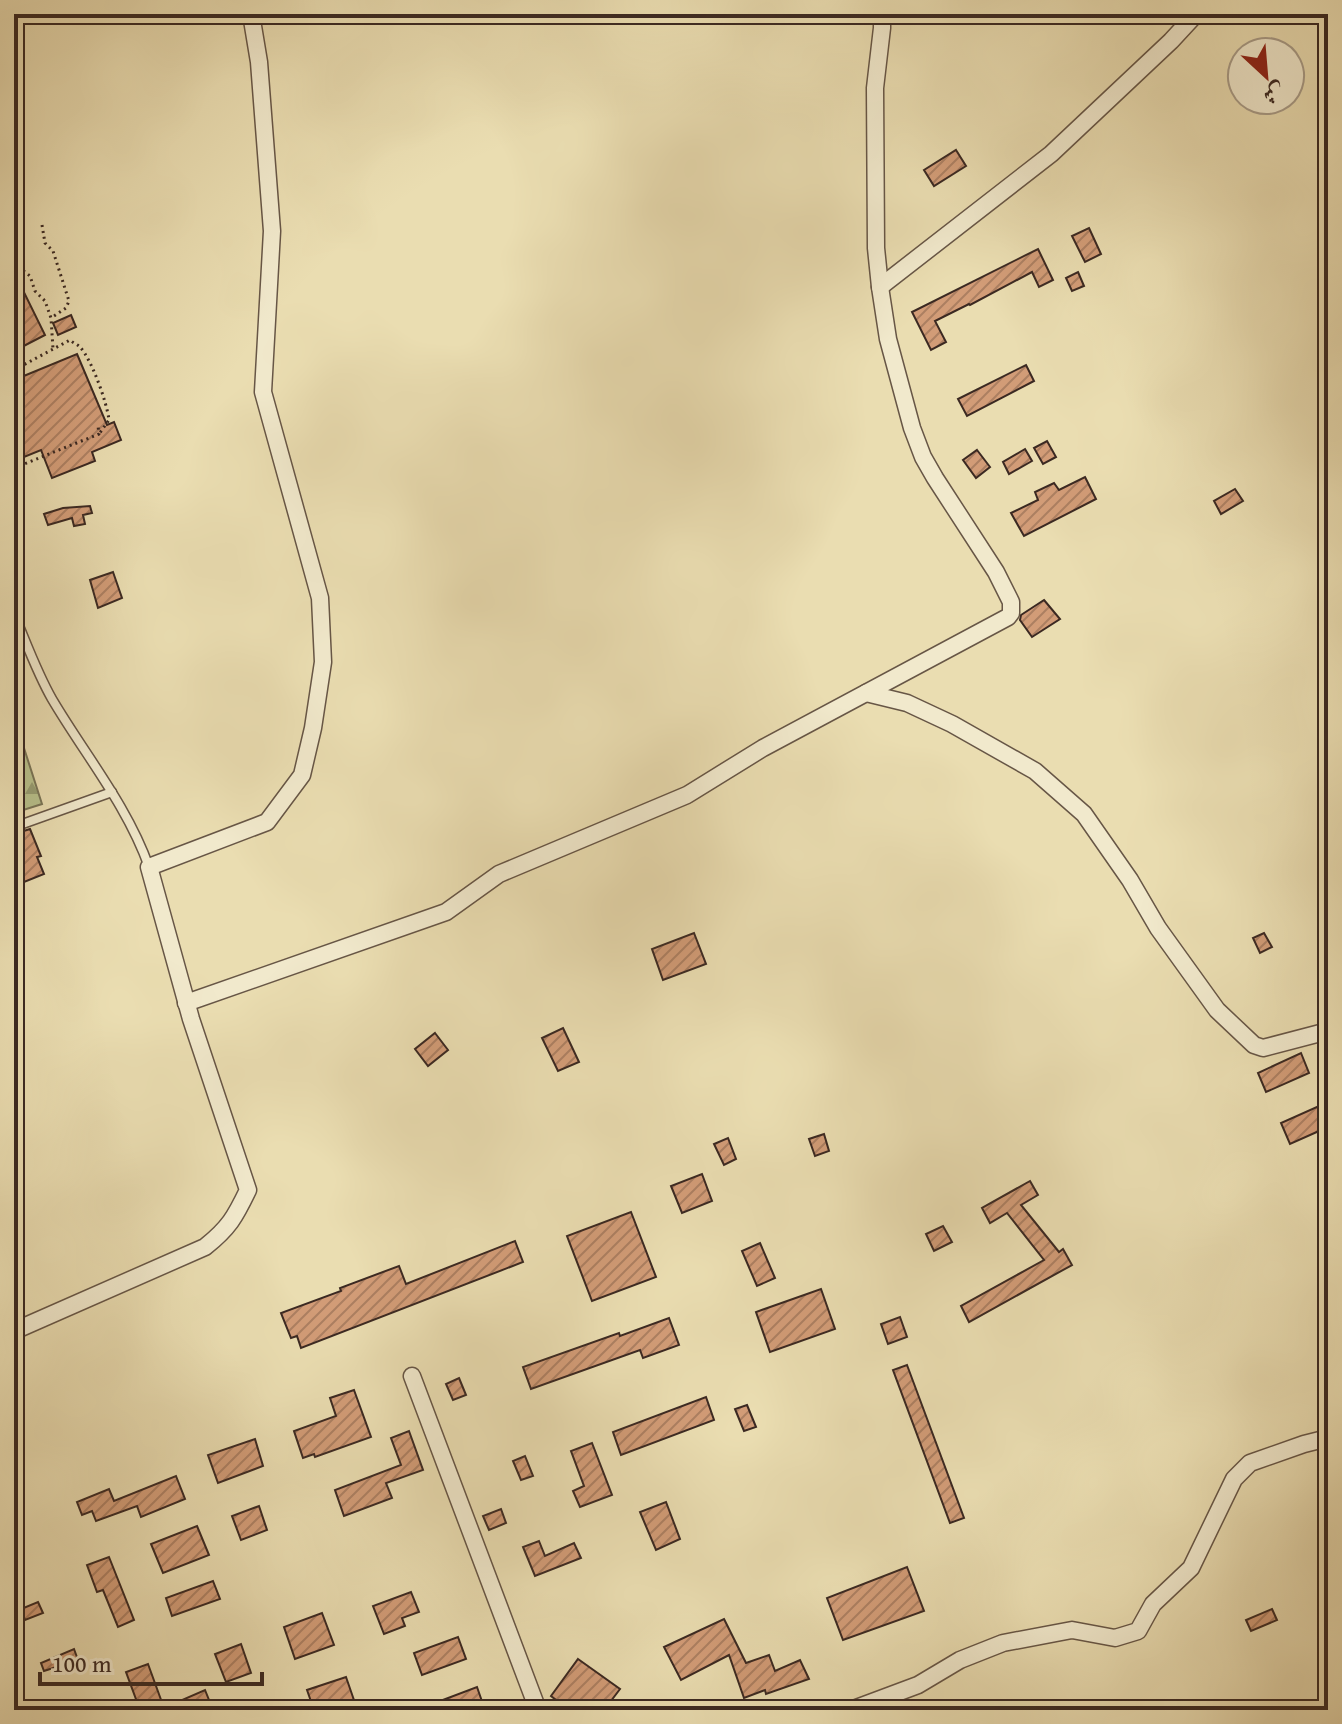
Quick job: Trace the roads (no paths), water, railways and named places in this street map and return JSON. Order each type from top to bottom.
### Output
[{"type":"street","points":[[14,1331],[205,1247],[235,1219],[248,1190],[186,1003],[149,867],[267,822],[302,775],[323,662],[320,598],[263,392],[272,231],[259,62],[251,14]]},
{"type":"street","points":[[186,1003],[446,912],[499,874],[687,795],[763,748],[1008,617],[1011,602],[996,572],[935,478],[917,442],[888,339],[876,248],[875,88],[882,14]]},
{"type":"street","points":[[880,287],[1051,154],[1196,14]]},
{"type":"street","points":[[866,693],[907,703],[952,724],[1035,771],[1084,814],[1130,880],[1158,928],[1217,1010],[1254,1045],[1263,1048],[1328,1031]]},
{"type":"street","points":[[412,1376],[538,1710]]},
{"type":"street","points":[[851,1710],[918,1685],[960,1660],[1003,1643],[1072,1630],[1115,1638],[1138,1631],[1153,1604],[1191,1568],[1234,1479],[1250,1463],[1328,1438]]},
{"type":"street","points":[[1304,1444],[1328,1449]]},
{"type":"lane","points":[[14,614],[51,697],[112,792],[149,867]]},
{"type":"lane","points":[[14,827],[112,792]]}]
